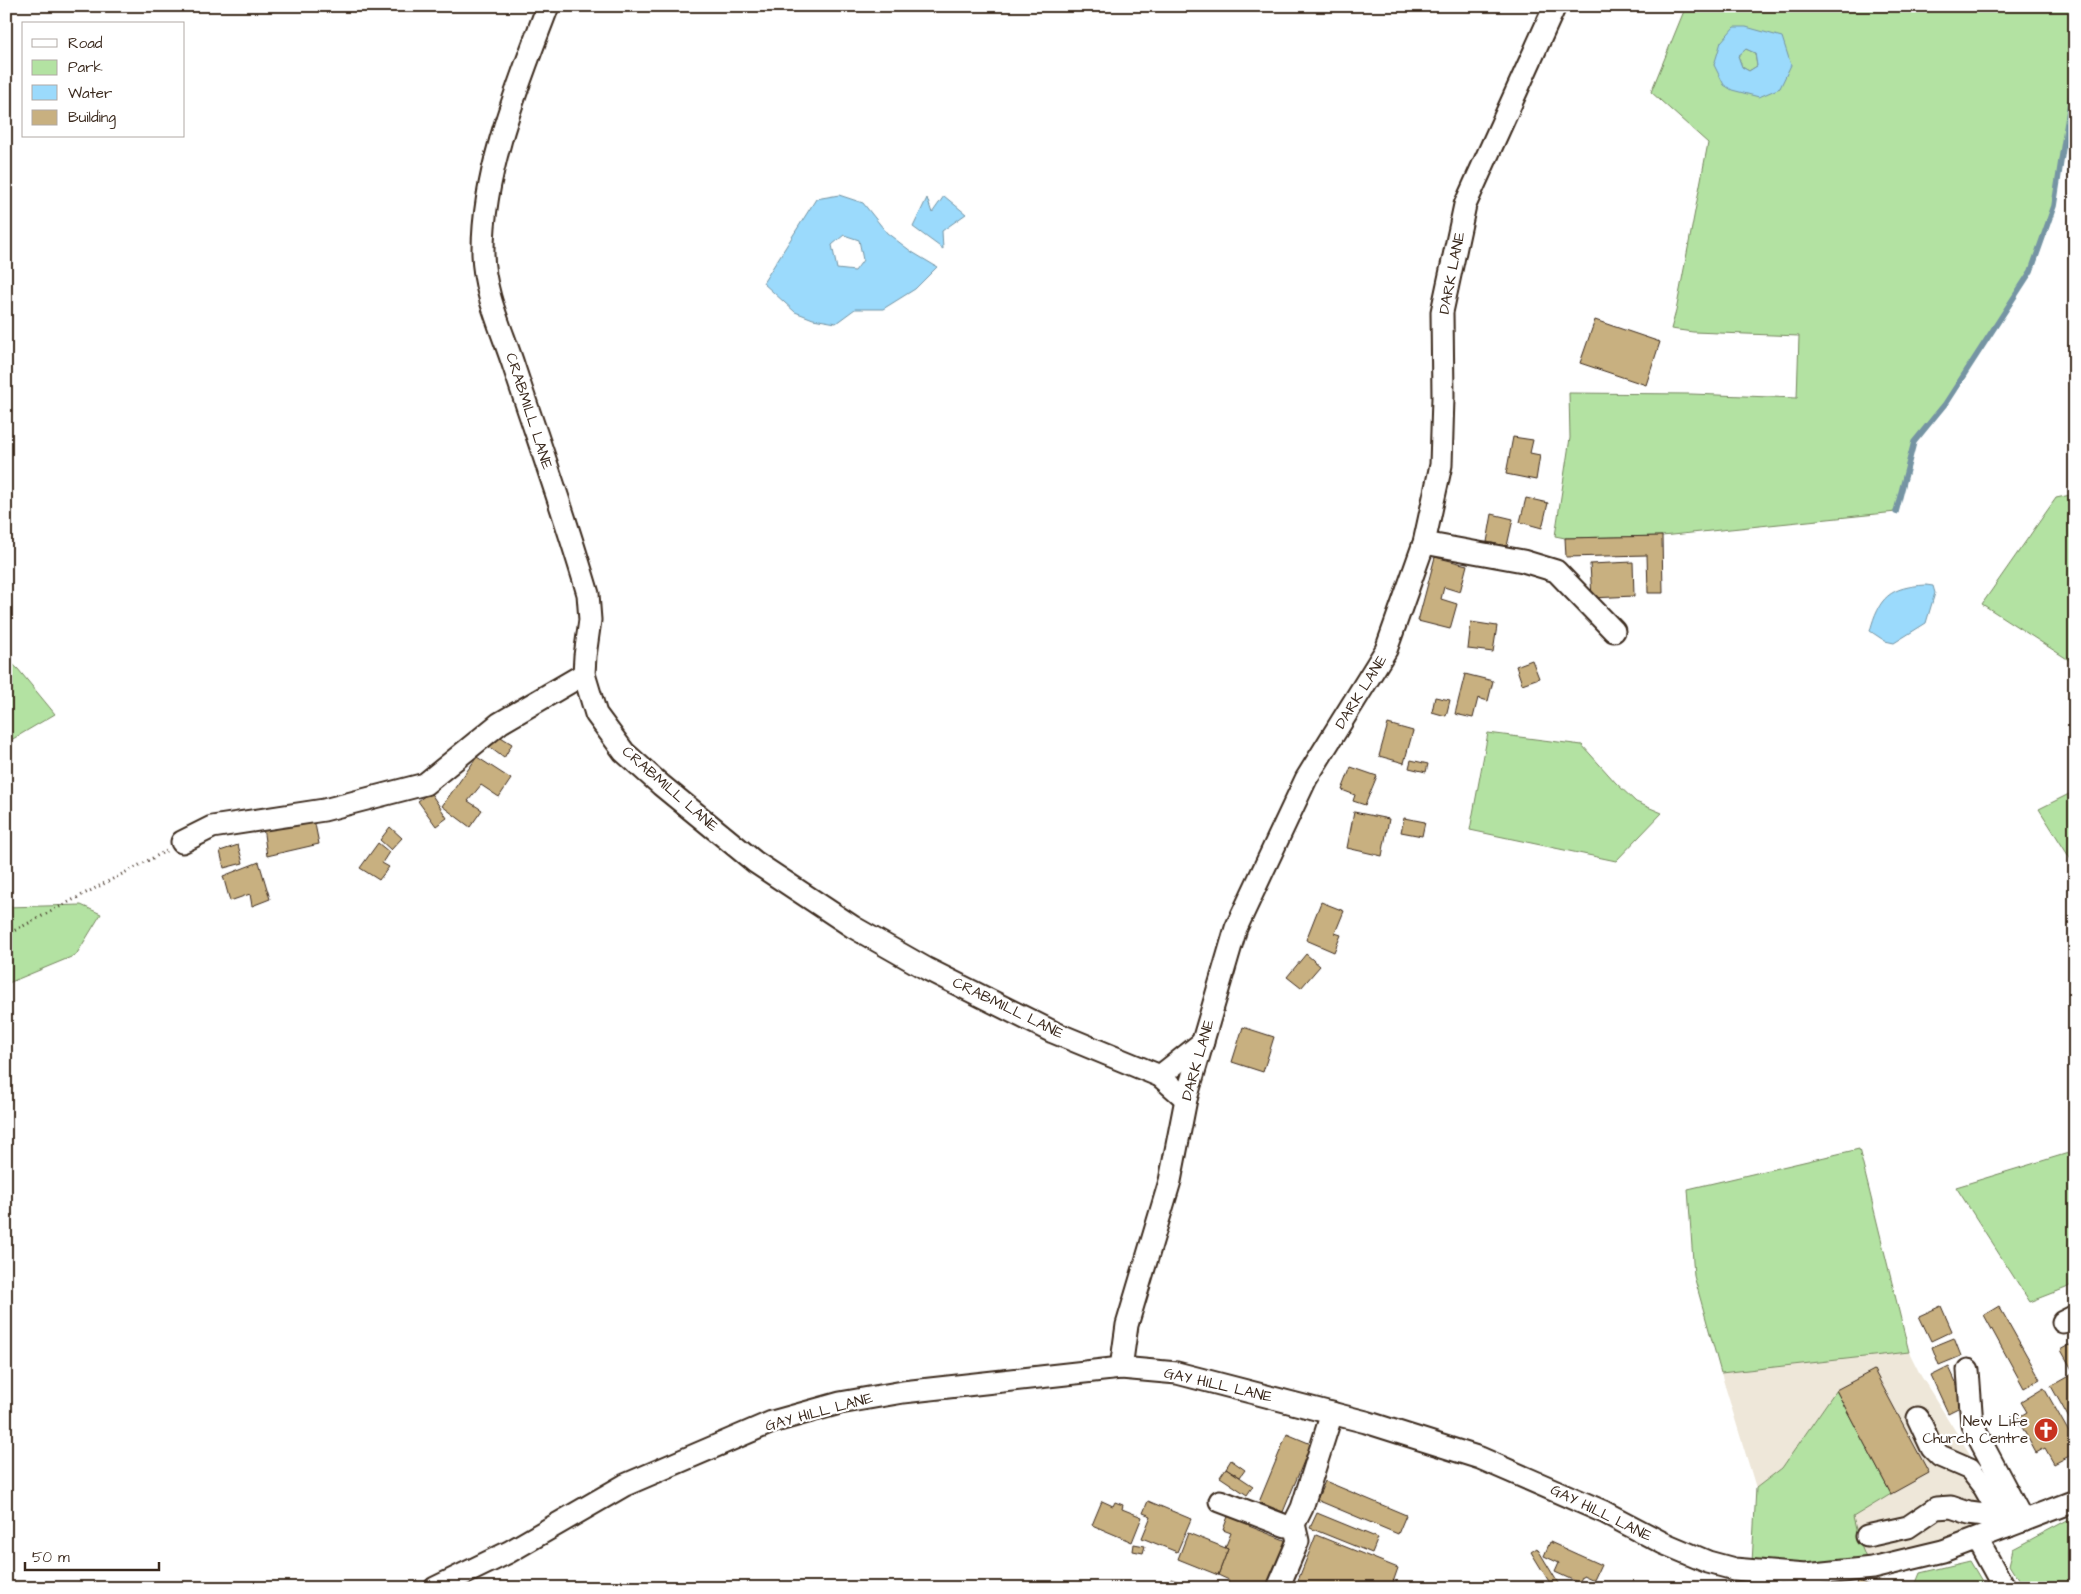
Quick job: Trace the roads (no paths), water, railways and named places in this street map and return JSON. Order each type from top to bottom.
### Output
[{"type":"street","name":"CRABMILL LANE","points":[[548,6],[499,148],[487,203],[483,255],[491,304],[509,352],[588,594],[590,620],[584,674],[596,714],[624,752],[660,785],[755,862],[853,927],[927,969],[1053,1032],[1160,1076],[1186,1099]]},
{"type":"street","name":"DARK LANE","points":[[1121,1368],[1127,1325],[1170,1181],[1186,1099],[1236,928],[1306,779],[1386,650],[1424,543],[1441,465],[1443,397],[1442,312],[1465,205],[1556,6]]},
{"type":"street","points":[[1424,543],[1523,561],[1556,571],[1614,631]]},
{"type":"street","points":[[182,842],[212,827],[324,810],[425,784],[500,723],[584,674]]},
{"type":"street","points":[[1160,1076],[1203,1042]]},
{"type":"street","name":"GAY HILL LANE","points":[[435,1588],[510,1552],[625,1485],[772,1422],[840,1403],[902,1392],[1121,1368],[1177,1373],[1366,1422],[1480,1458],[1604,1512],[1663,1543],[1708,1562],[1734,1569],[1805,1576],[1848,1572],[1907,1561],[1977,1539],[2010,1522],[2075,1501]]},
{"type":"street","points":[[1968,1370],[1972,1425],[2010,1522]]},
{"type":"street","points":[[1278,1588],[1298,1541],[1294,1524],[1302,1508],[1332,1413]]},
{"type":"street","points":[[1918,1418],[1932,1448],[1940,1456],[1970,1469],[2010,1522]]},
{"type":"street","points":[[1220,1501],[1286,1526],[1294,1524]]},
{"type":"street","points":[[1868,1536],[1908,1527],[1936,1508],[1951,1507],[2010,1522]]},
{"type":"street","points":[[1977,1539],[2004,1588]]},
{"type":"water","points":[[1734,27],[1746,27],[1782,37],[1791,65],[1780,88],[1759,97],[1732,90],[1724,85],[1714,65],[1721,42]],"holes":[[[1746,49],[1755,53],[1757,66],[1749,71],[1742,67],[1738,56]]]},
{"type":"water","points":[[839,195],[863,203],[887,233],[912,252],[937,267],[915,289],[883,309],[855,309],[836,323],[813,319],[795,312],[763,283],[816,199]],"holes":[[[844,235],[859,240],[863,260],[855,271],[837,269],[832,245]]]},
{"type":"water","points":[[944,196],[966,214],[942,231],[943,249],[913,227],[927,198],[932,213]]},
{"type":"water","points":[[1933,586],[1935,593],[1926,623],[1894,643],[1885,641],[1870,631],[1877,610],[1888,596],[1903,588]]},
{"type":"waterway","points":[[1896,512],[1914,442],[1945,404],[2031,271],[2054,206],[2075,71]]},
{"type":"place","name":"New Life Church Centre","points":[[2046,1430]]}]
